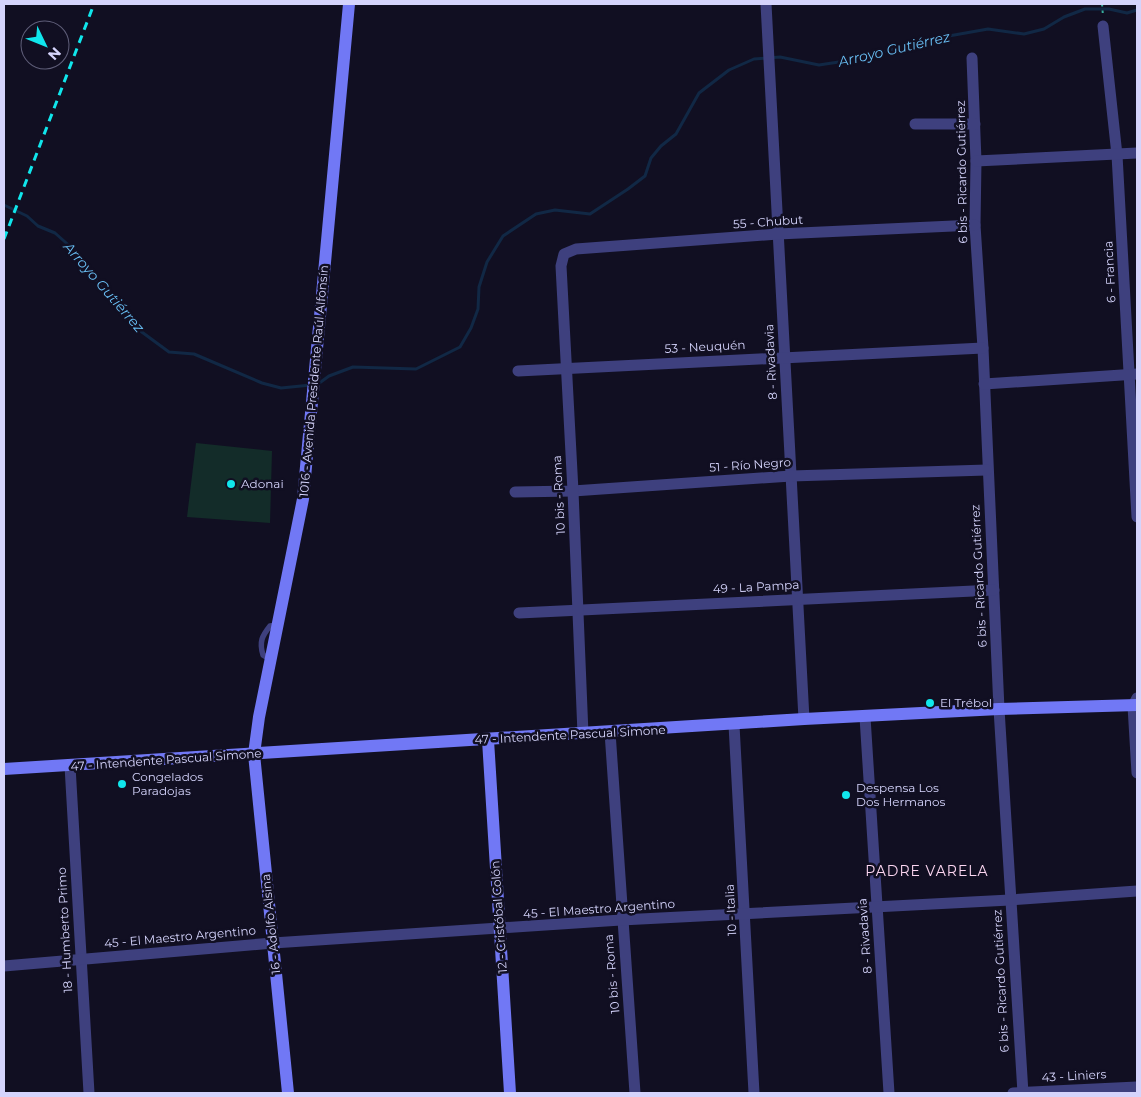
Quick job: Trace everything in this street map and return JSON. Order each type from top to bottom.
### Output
[{"type":"street","name":"1016 - Avenida Presidente Raúl Alfonsín","points":[[254,754],[270,659],[303,499],[349,4]]},
{"type":"street","name":"8 - Rivadavia","points":[[766,4],[804,719]]},
{"type":"street","name":"6 - Francia","points":[[1103,26],[1116,155],[1134,374],[1137,517]]},
{"type":"street","name":"6 bis - Ricardo Gutiérrez","points":[[972,58],[976,161],[975,225],[983,348],[999,709],[1023,1093]]},
{"type":"street","points":[[915,124],[975,124]]},
{"type":"street","points":[[976,161],[1137,153]]},
{"type":"street","name":"55 - Chubut","points":[[564,254],[576,249],[778,234],[975,225]]},
{"type":"street","name":"10 bis - Roma","points":[[564,254],[561,266],[583,734]]},
{"type":"street","name":"53 - Neuquén","points":[[518,371],[983,348]]},
{"type":"street","points":[[984,384],[1134,374]]},
{"type":"street","name":"51 - Río Negro","points":[[515,492],[573,491],[791,476],[988,470]]},
{"type":"street","name":"49 - La Pampa","points":[[519,613],[994,590]]},
{"type":"street","points":[[1136,703],[1137,773]]},
{"type":"street","name":"47 - Intendente Pascual Simone","points":[[4,769],[734,725],[804,719],[1136,703]]},
{"type":"street","name":"8 - Rivadavia","points":[[865,717],[889,1093]]},
{"type":"street","name":"10 - Italia","points":[[734,725],[754,1093]]},
{"type":"street","name":"10 bis - Roma","points":[[610,732],[621,920],[635,1093]]},
{"type":"street","name":"12 - Cristóbal Colón","points":[[488,740],[510,1093]]},
{"type":"street","name":"16 - Adolfo Alsina","points":[[254,754],[288,1093]]},
{"type":"street","name":"18 - Humberto Primo","points":[[70,766],[89,1093]]},
{"type":"street","name":"45 - El Maestro Argentino","points":[[4,966],[273,943],[621,920],[1010,900],[1137,891]]},
{"type":"street","name":"43 - Liniers","points":[[1013,1093],[1137,1087]]},
{"type":"green space","name":"Adonai","points":[[196,443],[272,451],[270,523],[187,517]]},
{"type":"waterway","name":"Arroyo Gutiérrez","points":[[318,384],[329,376],[353,367],[416,369],[460,347],[471,328],[478,309],[479,287],[487,262],[503,236],[536,214],[555,210],[590,214],[628,189],[645,176],[651,158],[661,146],[676,134],[699,93],[729,70],[754,59],[780,57],[819,65],[865,58],[915,42],[988,29],[1024,34],[1044,29],[1064,17],[1085,9],[1109,9],[1127,13],[1137,10]]},
{"type":"waterway","name":"Arroyo Gutiérrez","points":[[4,205],[27,216],[38,226],[55,233],[73,249],[117,308],[135,327],[169,352],[194,354],[262,383],[281,388],[311,385]]},
{"type":"railway","points":[[4,239],[94,4]]},
{"type":"place","name":"Adonai","points":[[231,484]]},
{"type":"place","name":"El Trébol","points":[[930,703]]},
{"type":"place","name":"Congelados Paradojas","points":[[122,784]]},
{"type":"place","name":"Despensa Los Dos Hermanos","points":[[846,795]]},
{"type":"district","name":"PADRE VARELA","points":[[927,871]]}]
